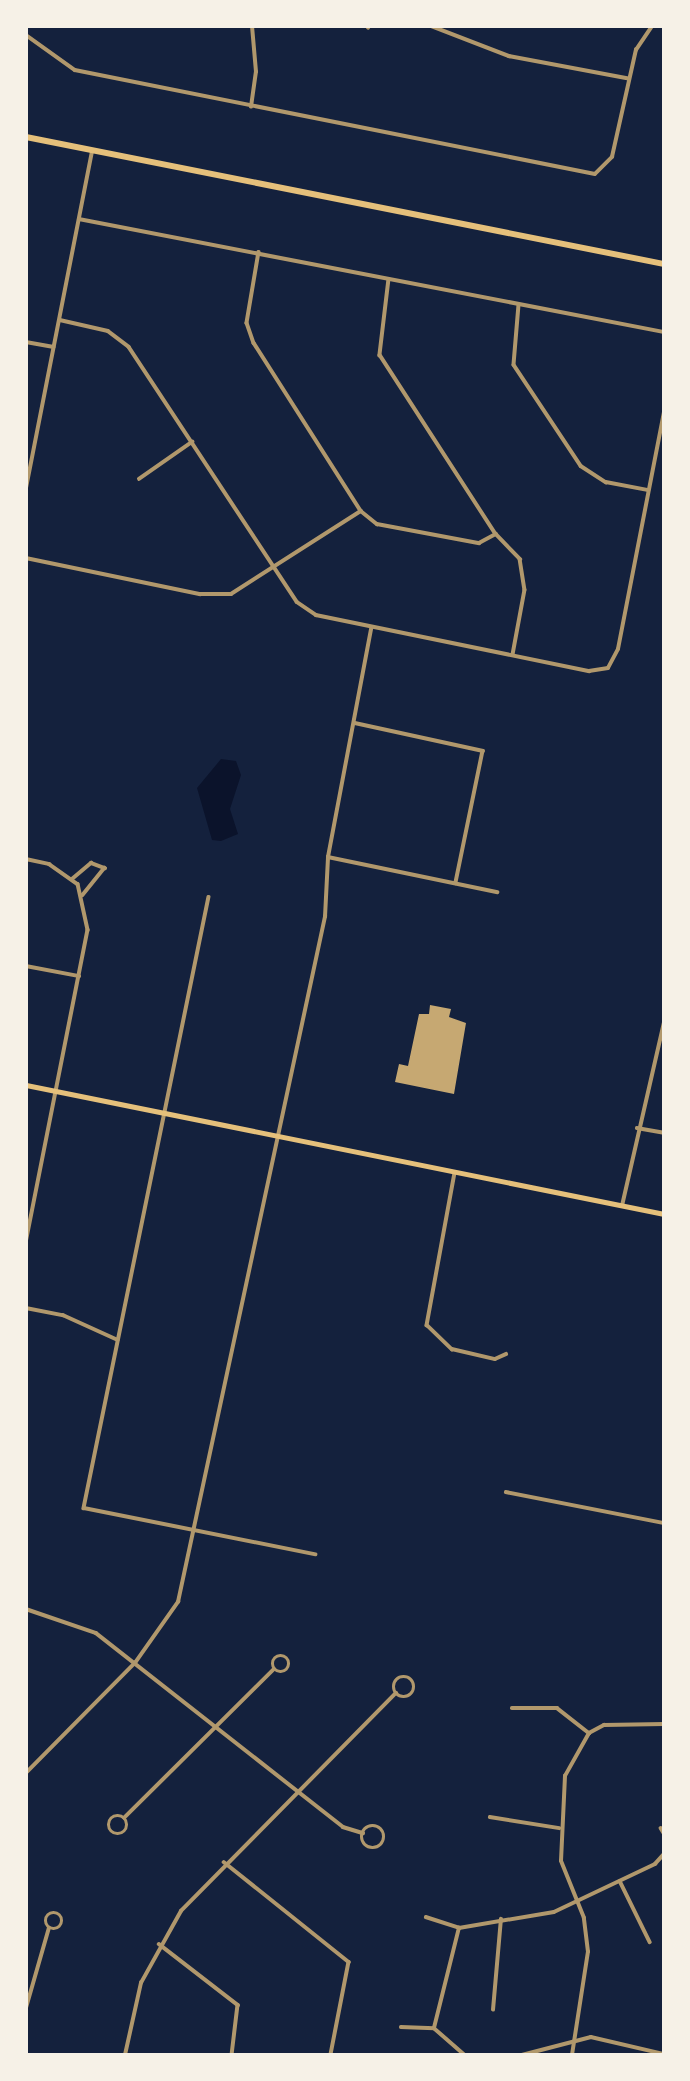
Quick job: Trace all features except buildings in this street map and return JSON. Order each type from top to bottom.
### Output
[{"type":"main road","points":[[26,137],[664,264]]},
{"type":"main road","points":[[26,1085],[664,1214]]},
{"type":"street","points":[[251,26],[256,72],[251,108]]},
{"type":"street","points":[[431,26],[509,56],[628,78]]},
{"type":"street","points":[[26,35],[75,70],[251,108],[602,172],[612,157],[628,78],[652,26]]},
{"type":"street","points":[[26,488],[92,151]]},
{"type":"street","points":[[79,219],[664,332]]},
{"type":"street","points":[[259,252],[247,323],[254,343],[361,511],[377,524],[479,543],[496,534]]},
{"type":"street","points":[[390,279],[380,355],[496,534],[520,559],[525,590],[513,655]]},
{"type":"street","points":[[519,305],[514,365],[581,466],[606,482],[648,490]]},
{"type":"street","points":[[60,320],[108,331],[129,346],[274,563],[297,602],[316,615],[372,629],[589,671],[608,668],[618,649],[664,412]]},
{"type":"street","points":[[26,342],[54,347]]},
{"type":"street","points":[[139,479],[192,442]]},
{"type":"street","points":[[26,558],[200,594],[231,594],[274,563],[361,511]]},
{"type":"street","points":[[26,1773],[135,1663],[178,1602],[325,917],[328,857],[372,629]]},
{"type":"street","points":[[355,723],[483,751],[456,883]]},
{"type":"street","points":[[328,857],[497,892]]},
{"type":"street","points":[[26,859],[49,864],[78,884],[83,895],[88,930],[26,1243]]},
{"type":"street","points":[[72,880],[91,863],[105,868],[83,895]]},
{"type":"street","points":[[209,897],[84,1508],[315,1554]]},
{"type":"street","points":[[26,966],[79,976]]},
{"type":"street","points":[[622,1206],[637,1128],[664,1023]]},
{"type":"street","points":[[637,1128],[664,1133]]},
{"type":"street","points":[[455,1173],[427,1325],[452,1349],[495,1359],[506,1354]]},
{"type":"street","points":[[26,1198],[35,1199]]},
{"type":"street","points":[[26,1308],[63,1315],[118,1339]]},
{"type":"street","points":[[506,1492],[664,1523]]},
{"type":"street","points":[[26,1609],[96,1633],[343,1827],[363,1833],[378,1828],[382,1843],[369,1847],[363,1833]]},
{"type":"street","points":[[124,1818],[125,1830],[112,1831],[113,1818],[124,1818],[274,1669],[277,1657],[287,1659],[285,1671],[274,1669]]},
{"type":"street","points":[[125,2055],[141,1983],[159,1944],[224,1862],[396,1693],[399,1679],[411,1681],[410,1695],[396,1693]]},
{"type":"street","points":[[512,1708],[557,1708],[589,1733]]},
{"type":"street","points":[[572,2055],[579,2037],[588,1952],[578,1901],[561,1861],[559,1828],[565,1776],[589,1733],[617,1721],[664,1724]]},
{"type":"street","points":[[490,1817],[559,1828]]},
{"type":"street","points":[[426,1917],[459,1928],[554,1912],[620,1881],[664,1854]]},
{"type":"street","points":[[224,1862],[349,1962],[331,2055]]},
{"type":"street","points":[[620,1881],[650,1942]]},
{"type":"street","points":[[26,2008],[49,1928],[47,1916],[58,1913],[61,1925],[49,1928]]},
{"type":"street","points":[[493,2010],[501,1919]]},
{"type":"street","points":[[434,2028],[459,1928]]},
{"type":"street","points":[[159,1944],[238,2005],[232,2055]]},
{"type":"street","points":[[401,2027],[434,2028],[465,2055]]},
{"type":"street","points":[[522,2055],[579,2037],[664,2054]]},
{"type":"water","points":[[221,759],[236,761],[241,775],[230,809],[238,834],[221,841],[212,840],[197,788]]}]
